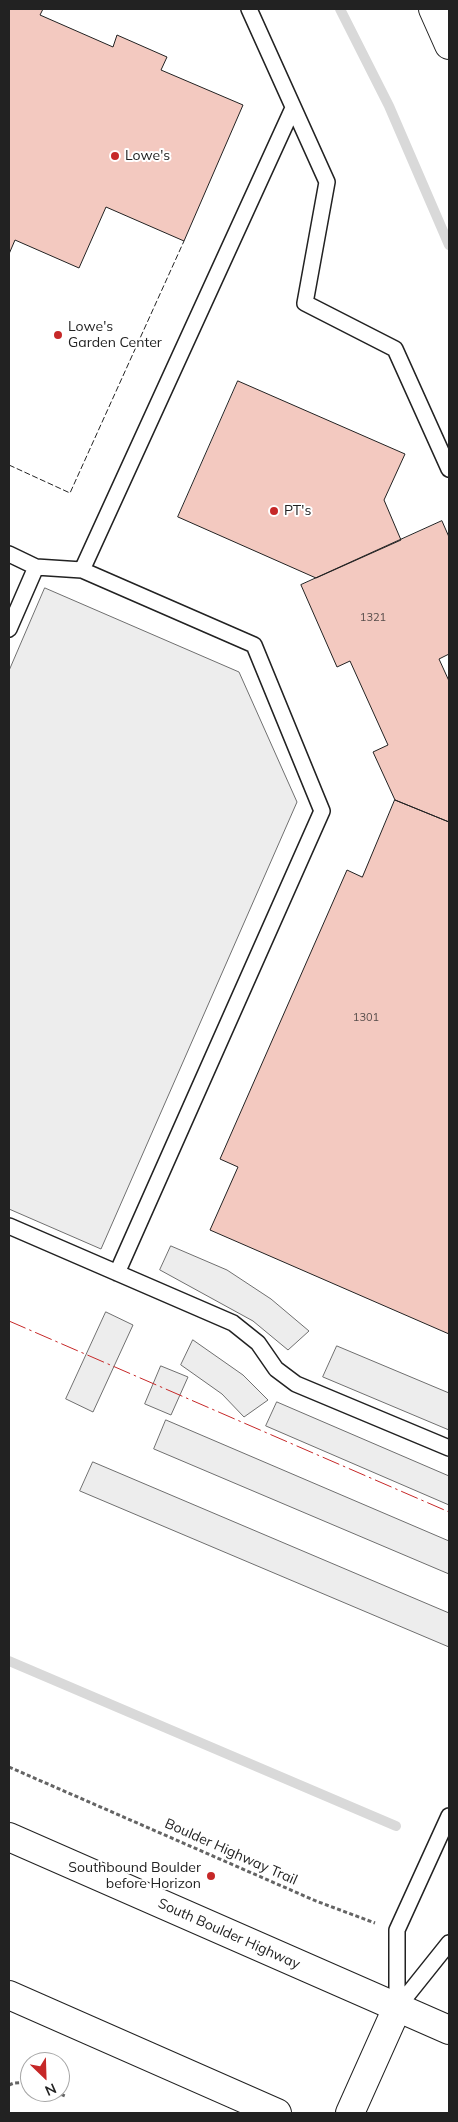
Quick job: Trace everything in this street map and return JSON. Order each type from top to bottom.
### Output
[{"type":"main road","points":[[433,9],[449,45]]},
{"type":"main road","name":"South Boulder Highway","points":[[9,1837],[449,2030]]},
{"type":"main road","points":[[9,1995],[277,2113]]},
{"type":"main road","points":[[350,2113],[397,2008]]},
{"type":"lane","points":[[249,9],[326,182],[305,302],[395,349],[449,469]]},
{"type":"lane","points":[[82,570],[294,108]]},
{"type":"lane","points":[[9,554],[36,566],[82,570],[254,645],[322,811],[117,1273]]},
{"type":"lane","points":[[9,628],[36,566]]},
{"type":"lane","points":[[9,1226],[232,1324],[258,1343],[276,1369],[296,1384],[449,1448]]},
{"type":"lane","points":[[397,2008],[397,1930],[449,1816]]},
{"type":"lane","points":[[397,2008],[449,1945]]},
{"type":"path","name":"Boulder Highway Trail","points":[[9,1767],[316,1901],[397,1930]]},
{"type":"shaded area","points":[[45,588],[239,672],[297,802],[101,1249],[9,1209],[9,671]]},
{"type":"shaded area","points":[[171,1246],[227,1270],[271,1299],[309,1331],[288,1350],[253,1321],[160,1270]]},
{"type":"shaded area","points":[[106,1312],[133,1325],[93,1412],[66,1399]]},
{"type":"shaded area","points":[[193,1340],[243,1375],[268,1400],[244,1417],[222,1394],[181,1365]]},
{"type":"shaded area","points":[[337,1346],[449,1393],[449,1430],[323,1377]]},
{"type":"shaded area","points":[[161,1366],[188,1377],[171,1415],[145,1404]]},
{"type":"shaded area","points":[[277,1402],[449,1476],[449,1505],[266,1426]]},
{"type":"shaded area","points":[[166,1420],[449,1541],[449,1574],[154,1449]]},
{"type":"shaded area","points":[[93,1462],[449,1613],[449,1647],[80,1491]]},
{"type":"building","name":"Lowe's","points":[[9,9],[43,9],[40,15],[113,47],[117,35],[167,57],[161,70],[243,105],[184,241],[106,207],[79,268],[15,240],[9,254]]},
{"type":"building","points":[[238,381],[405,454],[384,500],[401,540],[316,578],[178,517]]},
{"type":"building","points":[[442,521],[449,537],[449,654],[439,659],[449,681],[449,822],[395,800],[373,752],[388,745],[350,661],[337,667],[301,585]]},
{"type":"building","points":[[395,800],[449,822],[449,1334],[210,1230],[238,1167],[220,1159],[347,870],[362,877]]},
{"type":"waterway","points":[[340,9],[389,106],[449,245]]},
{"type":"waterway","points":[[9,1661],[396,1826]]},
{"type":"fence","points":[[9,465],[70,493],[184,241]]},
{"type":"power","points":[[9,1321],[449,1512]]},
{"type":"place","name":"Lowe's","points":[[115,156]]},
{"type":"place","name":"Lowe's Garden Center","points":[[58,335]]},
{"type":"place","name":"PT's","points":[[274,511]]},
{"type":"place","name":"Southbound Boulder before Horizon","points":[[211,1876]]}]
